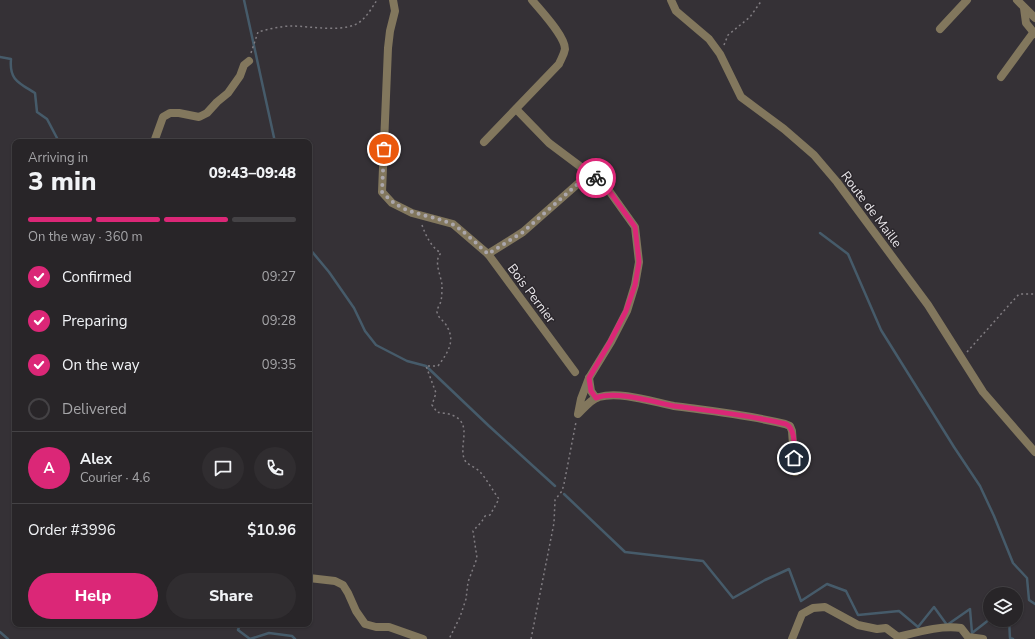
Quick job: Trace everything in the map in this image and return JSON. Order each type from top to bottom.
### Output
[{"type":"street","name":"Bois Pernier","points":[[393,0],[395,11],[388,48],[382,192],[392,203],[412,213],[453,224],[488,254],[575,372]]},
{"type":"street","points":[[484,142],[559,64],[563,56],[565,50],[564,43],[532,0]]},
{"type":"street","name":"Route de Maille","points":[[671,0],[676,11],[709,39],[720,54],[741,97],[784,129],[814,155],[837,182],[928,305],[983,392],[1035,452]]},
{"type":"street","points":[[940,29],[967,0]]},
{"type":"street","points":[[1017,0],[1035,18]]},
{"type":"street","points":[[1001,76],[1034,33],[1026,23],[1024,8]]},
{"type":"street","points":[[155,139],[163,117],[170,113],[179,113],[199,117],[207,113],[217,102],[228,94],[240,76],[244,65],[249,61]]},
{"type":"street","points":[[516,109],[548,143],[605,185],[635,227],[639,262],[635,285],[626,311],[589,378],[581,399],[578,414]]},
{"type":"street","points":[[488,254],[523,232],[589,174]]},
{"type":"street","points":[[589,378],[591,391],[596,398]]},
{"type":"street","points":[[578,414],[596,398],[610,396],[633,398],[786,424],[790,426],[792,431],[796,472]]},
{"type":"street","points":[[312,578],[335,581],[343,585],[364,624],[376,628],[389,627],[423,639]]},
{"type":"street","points":[[792,639],[802,614],[813,608],[825,607],[858,625],[877,629],[886,628],[898,637],[922,631],[953,627],[960,628],[968,637],[983,639]]},
{"type":"path","points":[[249,61],[258,32],[267,29],[291,26],[331,29],[348,27],[355,25],[362,20],[377,0]]},
{"type":"path","points":[[720,54],[728,35],[750,17],[762,0]]},
{"type":"path","points":[[416,213],[421,221],[426,237],[437,251],[441,253],[438,256],[442,285],[441,300],[437,311],[438,316],[444,322],[451,337],[449,348],[438,366],[426,366],[436,393],[432,405],[437,412],[451,414],[458,419],[464,427],[465,436],[463,453],[467,463],[481,473],[498,499],[490,515],[485,516],[480,525],[476,527],[473,532],[477,558],[468,582],[466,599],[460,617],[449,639]]},
{"type":"path","points":[[962,358],[1019,294],[1035,294]]},
{"type":"path","points":[[531,639],[554,523],[555,500],[562,491],[564,484],[578,414]]},
{"type":"waterway","points":[[244,0],[274,139]]},
{"type":"waterway","points":[[0,57],[11,59],[13,76],[16,80],[35,93],[37,112],[47,119],[56,139]]},
{"type":"waterway","points":[[820,233],[848,254],[881,330],[980,486],[1013,563],[1027,578],[1029,600],[1035,604]]},
{"type":"waterway","points":[[312,252],[329,272],[354,308],[365,331],[376,345],[407,361],[426,366],[555,486]]},
{"type":"waterway","points":[[564,494],[625,552],[703,561],[733,598],[765,580],[789,569],[801,601],[827,584],[846,591],[858,615],[899,611],[918,627],[934,607],[947,625],[970,609],[972,633],[983,624]]},
{"type":"waterway","points":[[239,627],[238,630],[250,639],[269,633],[292,636],[295,639]]},
{"type":"waterway","points":[[1009,627],[1010,638],[1013,639]]},
{"type":"waterway","points":[[0,632],[8,639]]},
{"type":"way so far","points":[[384,149],[382,192],[392,203],[412,213],[453,224],[488,254],[523,232],[589,174],[596,178]]},
{"type":"route","points":[[596,178],[605,185],[635,227],[639,262],[635,285],[626,311],[589,378],[591,391],[596,398],[610,396],[633,398],[786,424],[790,426],[792,431],[794,458]]}]
